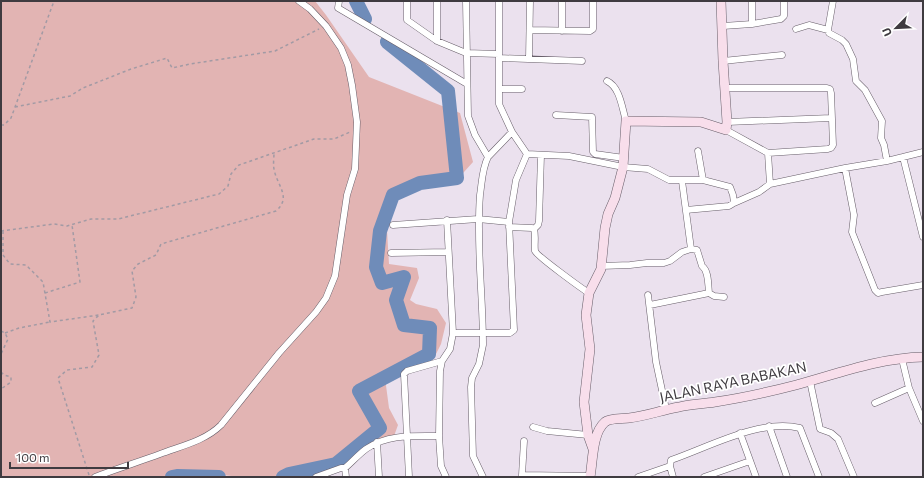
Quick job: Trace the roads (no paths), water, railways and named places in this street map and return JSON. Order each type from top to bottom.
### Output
[{"type":"street","points":[[95,477],[178,448],[206,437],[212,433],[221,425],[279,353],[316,312],[326,298],[335,276],[347,196],[355,169],[357,130],[352,85],[348,65],[341,48],[326,26],[310,9],[299,1]]},
{"type":"street","points":[[339,1],[338,8],[467,84]]},
{"type":"street","points":[[406,1],[407,20],[437,41],[466,53],[529,59],[582,60]]},
{"type":"street","points":[[436,1],[437,41]]},
{"type":"street","points":[[466,1],[468,116],[475,135],[488,157]]},
{"type":"street","points":[[499,1],[499,104],[512,132],[527,154]]},
{"type":"street","points":[[529,59],[530,1]]},
{"type":"street","points":[[562,1],[562,31]]},
{"type":"street","points":[[530,30],[586,32],[592,30],[593,1]]},
{"type":"street","points":[[721,1],[727,126]]},
{"type":"street","points":[[752,1],[752,24]]},
{"type":"street","points":[[722,26],[752,24],[782,18],[784,16],[784,1]]},
{"type":"street","points":[[828,30],[833,1]]},
{"type":"street","points":[[796,29],[809,25],[828,30],[831,34],[846,44],[853,59],[856,81],[865,90],[882,122],[881,138],[887,161]]},
{"type":"street","points":[[723,61],[782,55]]},
{"type":"street","points":[[593,448],[588,435],[584,402],[590,349],[586,314],[589,293],[601,266],[604,228],[615,198],[623,162],[626,121],[616,90],[611,83],[607,81]]},
{"type":"street","points":[[725,88],[830,89],[833,145],[832,148],[828,149],[768,153],[727,126]]},
{"type":"street","points":[[499,89],[522,89]]},
{"type":"street","points":[[556,115],[592,117],[593,152],[595,154],[648,169],[669,180],[703,180],[730,187],[734,202]]},
{"type":"street","points":[[626,121],[701,122],[727,126],[832,118]]},
{"type":"street","points":[[482,477],[473,456],[471,387],[472,378],[479,364],[483,345],[478,218],[482,172],[488,157],[512,132]]},
{"type":"street","points":[[698,151],[703,180]]},
{"type":"street","points":[[686,210],[729,206],[734,202],[760,192],[770,184],[845,168],[887,161],[923,152]]},
{"type":"street","points":[[768,153],[770,184]]},
{"type":"street","points":[[527,154],[569,156],[623,162]]},
{"type":"street","points":[[453,333],[510,333],[514,330],[509,225],[516,180],[527,154]]},
{"type":"street","points":[[540,155],[539,221],[538,226],[534,229],[535,250],[538,255],[589,293]]},
{"type":"street","points":[[903,157],[923,238]]},
{"type":"street","points":[[845,168],[854,215],[852,232],[875,290],[882,292],[923,285]]},
{"type":"street","points":[[682,181],[691,249]]},
{"type":"street","points":[[393,225],[478,218],[534,229]]},
{"type":"street","points":[[446,477],[441,466],[439,436],[440,371],[442,361],[450,349],[453,333],[447,220]]},
{"type":"street","points":[[601,266],[630,266],[647,263],[664,263],[670,261],[682,252],[691,249],[697,250],[700,263],[706,272],[709,293]]},
{"type":"street","points":[[391,254],[448,252]]},
{"type":"street","points":[[650,305],[709,293],[714,296],[724,297]]},
{"type":"street","points":[[648,295],[656,362],[666,409]]},
{"type":"street","name":"JALAN RAYA BABAKAN","points":[[591,477],[594,456],[593,448],[599,432],[604,423],[608,420],[632,418],[691,404],[727,400],[810,381],[853,368],[902,359],[923,357]]},
{"type":"street","points":[[902,359],[909,388],[923,421]]},
{"type":"street","points":[[409,477],[405,373],[442,361]]},
{"type":"street","points":[[810,381],[820,429],[831,433],[838,439],[854,477]]},
{"type":"street","points":[[875,403],[909,388]]},
{"type":"street","points":[[769,426],[787,477]]},
{"type":"street","points":[[673,477],[670,466],[672,460],[740,433],[769,426],[800,428],[819,477]]},
{"type":"street","points":[[532,427],[547,431],[588,435]]},
{"type":"street","points":[[740,433],[756,477]]},
{"type":"street","points":[[316,477],[345,468],[356,457],[377,442],[407,436],[439,436]]},
{"type":"street","points":[[524,441],[522,476],[591,477]]},
{"type":"street","points":[[377,442],[379,477]]},
{"type":"street","points":[[704,477],[750,461]]},
{"type":"street","points":[[638,477],[670,466]]},
{"type":"street","points":[[345,468],[346,477]]},
{"type":"waterway","points":[[356,1],[365,19]]},
{"type":"waterway","points":[[283,477],[289,474],[336,464],[380,428],[359,391],[429,354],[430,328],[404,325],[396,300],[404,277],[382,283],[376,267],[380,231],[393,195],[420,183],[457,178],[448,91],[387,42]]},
{"type":"waterway","points":[[172,477],[219,477]]}]
